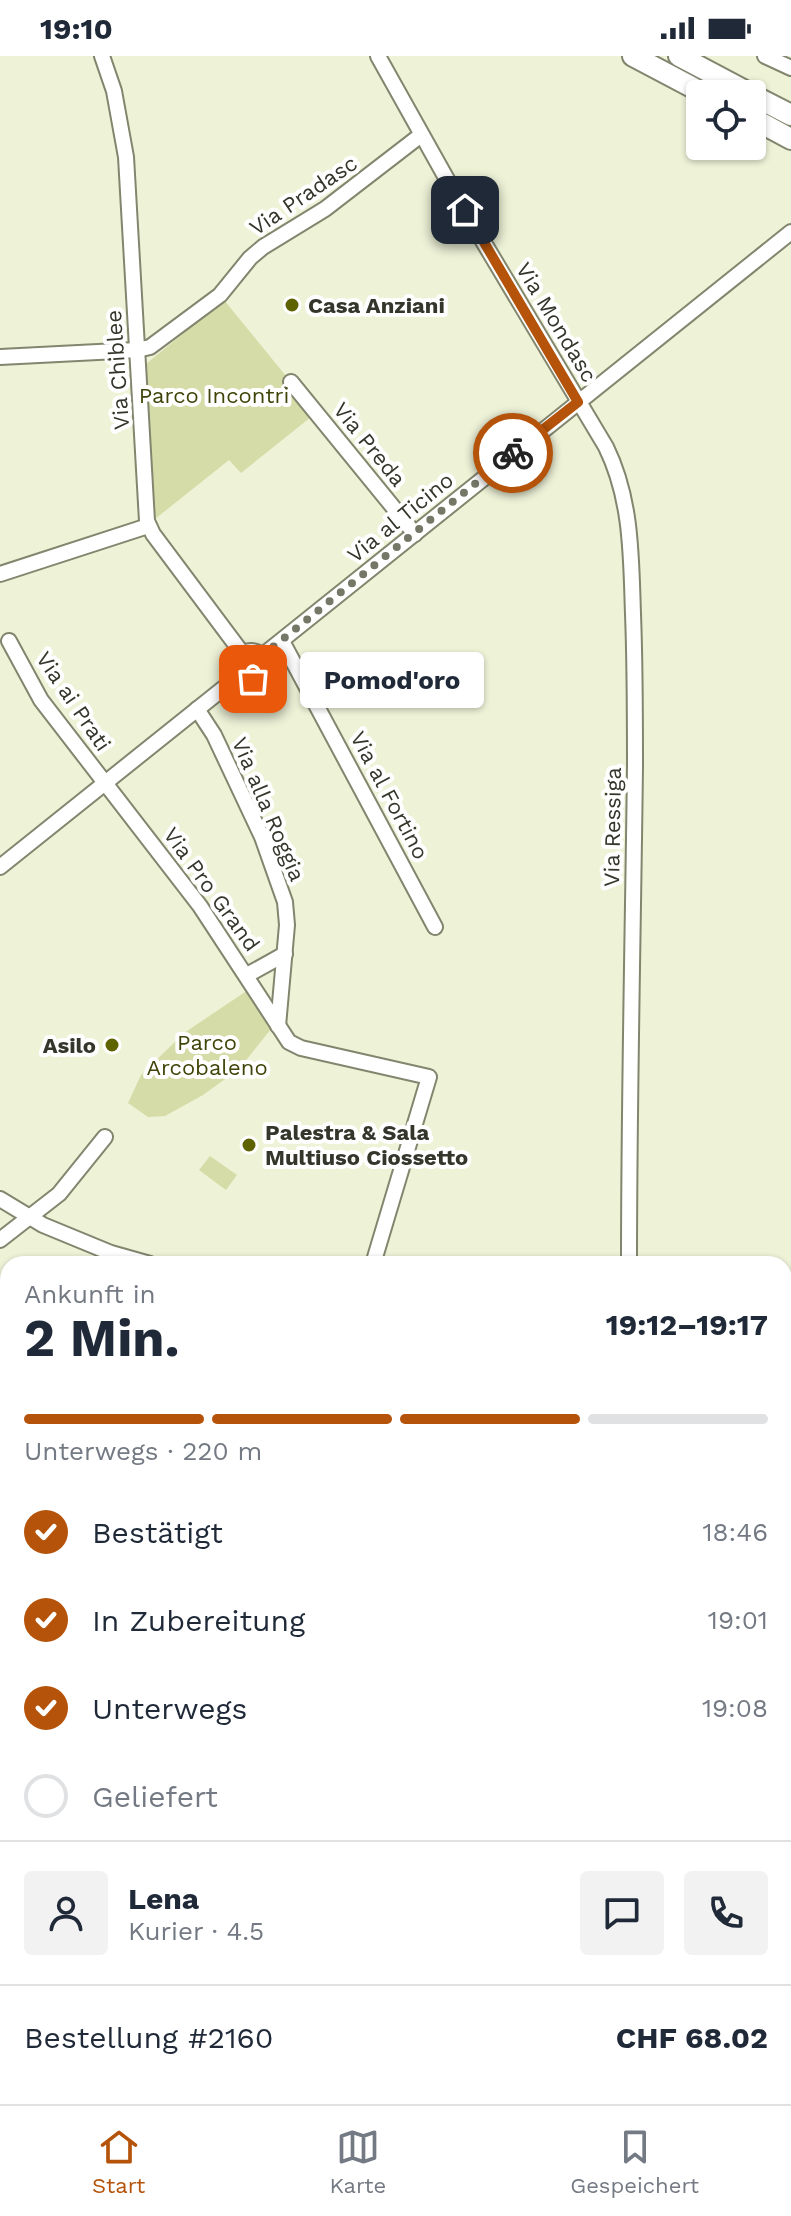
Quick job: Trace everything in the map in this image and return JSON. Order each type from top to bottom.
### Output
[{"type":"highway","points":[[633,56],[686,84]]},
{"type":"highway","points":[[679,56],[724,80]]},
{"type":"highway","points":[[766,102],[791,115]]},
{"type":"highway","points":[[766,126],[791,139]]},
{"type":"street","name":"Via Chiblee","points":[[102,56],[114,91],[126,157],[148,526]]},
{"type":"street","name":"Via Mondasc","points":[[378,56],[578,402]]},
{"type":"street","name":"Via Pradasc","points":[[137,350],[150,347],[220,295],[263,247],[325,209],[421,135]]},
{"type":"street","name":"Via al Ticino","points":[[262,656],[791,232]]},
{"type":"street","points":[[0,357],[137,350]]},
{"type":"street","name":"Via Preda","points":[[291,382],[415,534]]},
{"type":"street","name":"Via Ressiga","points":[[578,402],[610,455],[630,532],[635,683],[629,1256]]},
{"type":"street","points":[[0,574],[148,526],[242,653]]},
{"type":"street","name":"Via ai Prati","points":[[9,641],[41,700],[105,783]]},
{"type":"street","name":"Via al Fortino","points":[[282,641],[435,927]]},
{"type":"street","points":[[252,650],[262,656],[264,668],[260,675],[249,679],[240,675],[236,664],[242,653],[252,650]]},
{"type":"street","points":[[0,867],[240,675]]},
{"type":"street","name":"Via alla Roggia","points":[[197,709],[214,735],[262,837],[286,909],[278,1026]]},
{"type":"street","name":"Via Pro Grand","points":[[105,783],[186,886],[278,1026]]},
{"type":"street","points":[[247,975],[285,954]]},
{"type":"street","points":[[278,1026],[289,1042],[296,1046],[429,1077],[375,1256]]},
{"type":"street","points":[[0,1240],[65,1187],[105,1137]]},
{"type":"street","points":[[0,1199],[43,1225],[125,1256]]},
{"type":"green space","name":"Parco Incontri","points":[[224,300],[316,413],[241,473],[229,460],[155,519],[146,364]]},
{"type":"green space","name":"Parco Arcobaleno","points":[[248,990],[271,1029],[239,1069],[203,1095],[165,1116],[148,1117],[128,1103],[141,1075],[184,1033]]},
{"type":"green space","points":[[210,1156],[237,1175],[226,1190],[199,1170]]},
{"type":"way so far","points":[[253,679],[264,668],[262,656],[513,453]]},
{"type":"place","name":"Casa Anziani","points":[[292,305]]},
{"type":"place","name":"Pomod'oro","points":[[253,679]]},
{"type":"place","name":"Asilo","points":[[112,1045]]},
{"type":"place","name":"Palestra & Sala Multiuso Ciossetto","points":[[249,1145]]},
{"type":"route","points":[[465,210],[578,402],[513,453]]}]
